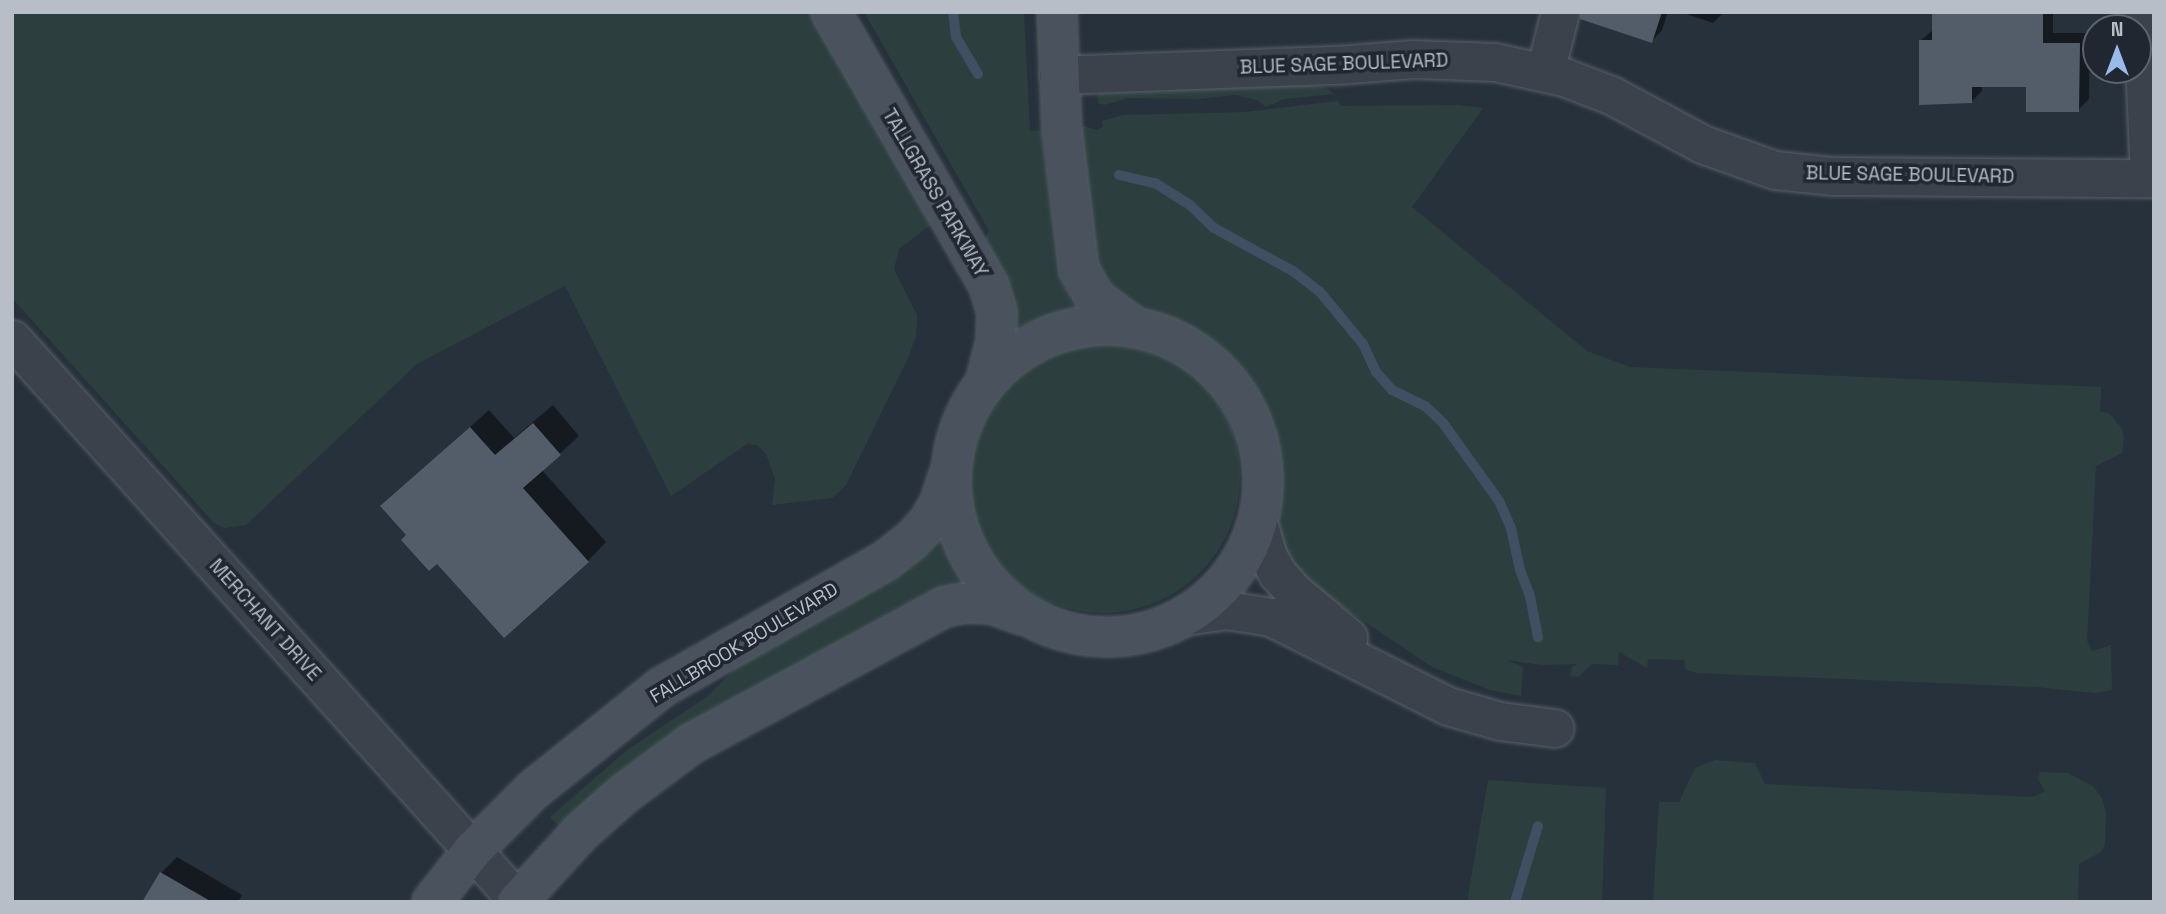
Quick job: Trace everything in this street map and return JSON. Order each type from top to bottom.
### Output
[{"type":"street","name":"TALLGRASS PARKWAY","points":[[831,12],[989,286],[997,312],[996,341],[985,384]]},
{"type":"street","points":[[1057,12],[1058,75],[1079,270],[1095,298],[1134,327]]},
{"type":"street","points":[[1545,72],[1560,12]]},
{"type":"street","points":[[2142,12],[2151,178]]},
{"type":"street","name":"BLUE SAGE BOULEVARD","points":[[1058,75],[1413,59],[1495,62],[1545,72],[1611,95],[1729,156],[1775,170],[1831,176],[2151,178]]},
{"type":"street","points":[[518,901],[580,833],[624,794],[691,744],[893,632],[944,607],[965,603],[992,604],[1045,624],[1082,634],[1130,635],[1159,628],[1185,616],[1210,599],[1231,576],[1247,551],[1258,522],[1264,494],[1258,437],[1247,410],[1231,385],[1204,359],[1162,335],[1134,327],[1079,327],[1051,335],[1004,363],[985,384],[961,427],[951,466],[951,494],[965,547],[980,572],[998,593],[1020,611],[1045,624]]},
{"type":"street","name":"MERCHANT DRIVE","points":[[12,339],[518,901]]},
{"type":"street","name":"FALLBROOK BOULEVARD","points":[[432,902],[473,850],[533,790],[662,687],[885,561],[911,541],[928,523],[940,502],[951,466]]},
{"type":"street","points":[[1258,522],[1267,554],[1293,591],[1414,691]]},
{"type":"street","points":[[1185,616],[1226,610],[1271,617],[1300,629],[1414,691],[1448,706],[1500,721],[1555,728]]},
{"type":"green space","points":[[12,12],[815,12],[932,224],[899,249],[894,269],[917,315],[916,336],[908,358],[846,485],[832,498],[772,505],[775,479],[766,454],[757,445],[747,444],[671,496],[565,286],[417,364],[246,525],[224,528],[214,523],[12,298]]},
{"type":"green space","points":[[864,12],[1024,12],[1030,131],[1041,130],[1061,280],[1077,307],[1016,327],[1013,296],[983,241],[989,231]]},
{"type":"green space","points":[[1307,85],[1325,87],[1334,94],[1284,99],[1266,107],[1257,100],[1235,95],[1198,99],[1129,98],[1104,105],[1098,103],[1097,94],[1103,93]]},
{"type":"green space","points":[[1338,101],[1341,106],[1457,105],[1483,108],[1412,207],[1587,351],[1630,367],[2101,387],[2100,411],[2110,414],[2122,429],[2124,437],[2122,453],[2096,466],[2087,640],[2092,651],[2111,645],[2112,690],[2095,693],[2036,687],[1697,673],[1686,670],[1684,660],[1648,659],[1647,668],[1619,652],[1618,665],[1592,664],[1578,677],[1570,676],[1572,667],[1578,664],[1542,665],[1507,660],[1523,667],[1521,696],[1490,690],[1432,667],[1291,572],[1271,519],[1275,472],[1273,442],[1261,408],[1229,360],[1210,343],[1184,325],[1135,307],[1095,272],[1074,129],[1084,126],[1096,130],[1103,127],[1102,121],[1123,115],[1245,112]]},
{"type":"green space","points":[[1103,339],[1130,342],[1155,349],[1179,362],[1200,379],[1217,400],[1230,424],[1237,449],[1240,476],[1237,503],[1230,528],[1217,552],[1200,573],[1179,590],[1155,603],[1130,610],[1103,613],[1076,610],[1051,603],[1027,590],[1006,573],[989,552],[976,528],[969,503],[966,476],[969,449],[976,424],[989,400],[1006,379],[1027,362],[1051,349],[1076,342]]},
{"type":"green space","points":[[937,542],[942,542],[964,583],[937,589],[743,694],[560,827],[550,817],[627,750],[708,696],[742,661],[922,557]]},
{"type":"green space","points":[[1715,760],[1755,763],[1765,784],[2033,797],[2045,791],[2038,779],[2040,772],[2068,773],[2093,786],[2102,798],[2106,813],[2105,844],[2101,852],[2079,864],[2078,902],[1653,902],[1659,802],[1679,802],[1695,768]]},
{"type":"green space","points":[[1488,780],[1606,788],[1602,902],[1467,902]]},
{"type":"building","points":[[1580,12],[1662,12],[1652,43],[1580,19]]},
{"type":"building","points":[[1932,12],[2043,12],[2043,43],[2080,43],[2079,112],[2026,112],[2026,87],[1972,87],[1972,103],[1919,105],[1919,40],[1932,40]]},
{"type":"building","points":[[533,423],[561,455],[523,488],[589,562],[504,638],[437,564],[429,571],[401,540],[406,535],[380,506],[470,427],[495,455]]},
{"type":"building","points":[[160,872],[212,902],[142,902]]},
{"type":"waterway","points":[[953,12],[956,37],[978,74]]},
{"type":"waterway","points":[[1119,175],[1155,183],[1190,205],[1214,228],[1293,271],[1320,292],[1363,344],[1376,372],[1392,390],[1425,406],[1443,423],[1499,501],[1511,528],[1538,637]]},
{"type":"waterway","points":[[1515,902],[1538,826]]}]
